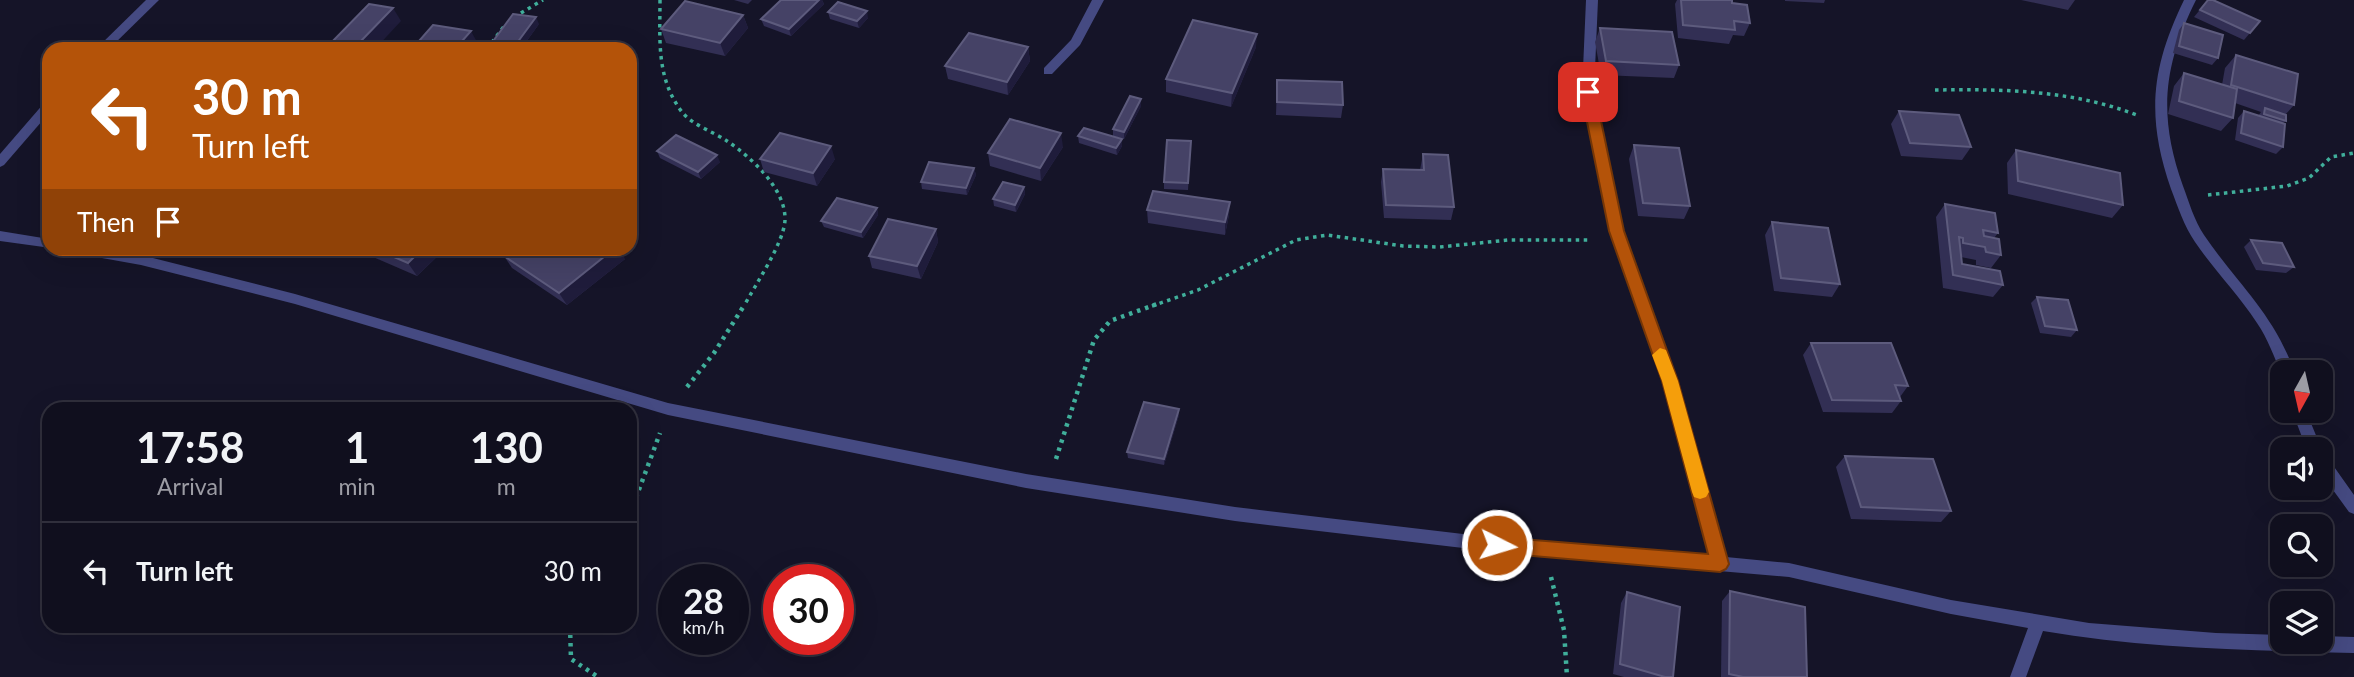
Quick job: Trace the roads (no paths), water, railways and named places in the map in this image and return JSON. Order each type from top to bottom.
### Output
[{"type":"street","points":[[109,42],[153,0]]},
{"type":"street","points":[[1048,71],[1076,42],[1098,0]]},
{"type":"street","points":[[1592,0],[1588,92],[1619,240],[1670,381],[1720,564]]},
{"type":"street","points":[[2190,0],[2164,54],[2160,125],[2166,161],[2200,239],[2262,317],[2282,360]]},
{"type":"street","points":[[0,162],[42,113]]},
{"type":"street","points":[[0,236],[42,243]]},
{"type":"street","points":[[119,256],[295,299],[668,409],[864,451],[1048,484],[1235,514],[1543,549],[1789,570],[1951,607],[2089,631],[2216,641],[2354,645]]},
{"type":"street","points":[[2333,477],[2354,507]]},
{"type":"street","points":[[2018,677],[2038,622]]}]
